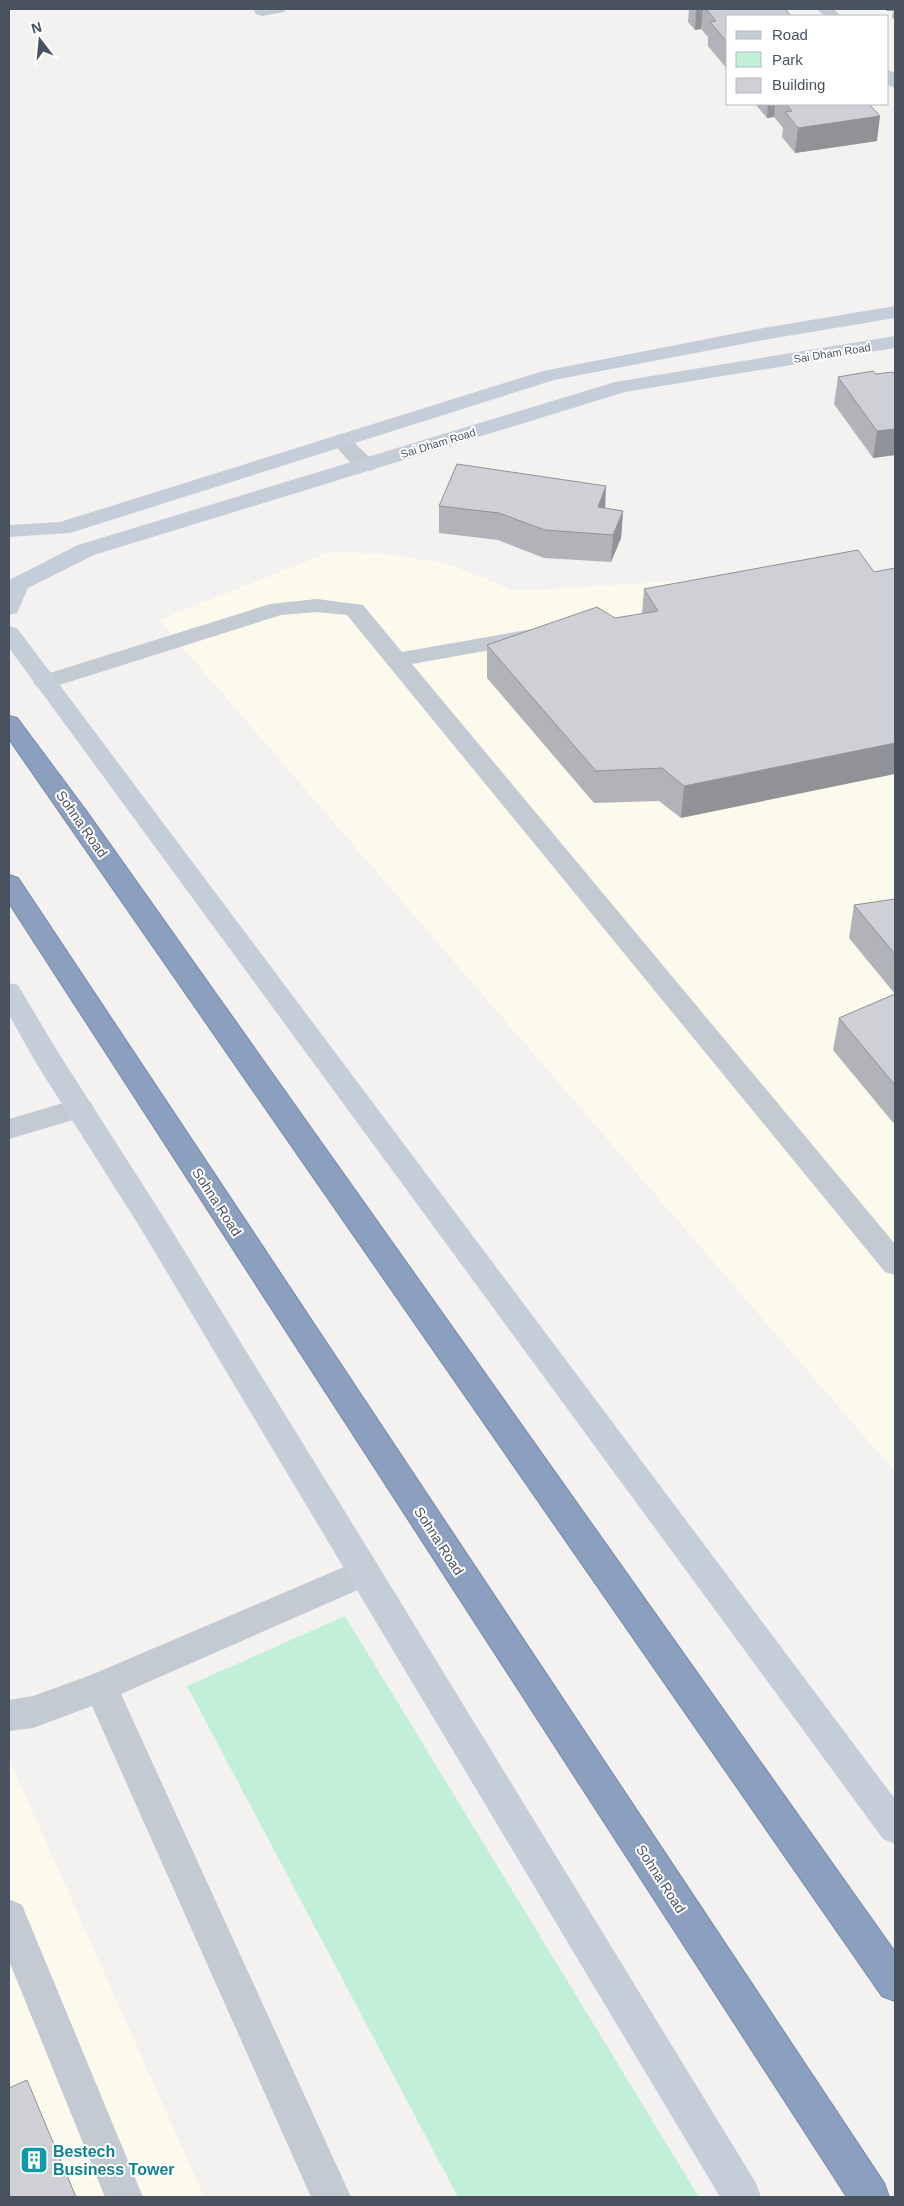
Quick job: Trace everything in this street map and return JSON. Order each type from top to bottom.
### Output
[{"type":"highway","name":"Sohna Road","points":[[9,723],[78,818],[895,1983]]},
{"type":"highway","name":"Sohna Road","points":[[9,884],[870,2197]]},
{"type":"main road","points":[[9,531],[62,528],[550,375],[758,334],[895,312]]},
{"type":"main road","name":"Sai Dham Road","points":[[9,608],[19,584],[86,550],[367,466],[622,386],[895,342]]},
{"type":"main road","points":[[9,633],[895,1827]]},
{"type":"main road","points":[[12,1005],[80,1108],[365,1572],[742,2197]]},
{"type":"street","points":[[341,440],[367,466]]},
{"type":"street","points":[[45,682],[278,609],[316,604],[336,605],[355,610],[895,1264]]},
{"type":"street","points":[[396,660],[551,632]]},
{"type":"street","points":[[9,1129],[80,1108]]},
{"type":"street","points":[[9,1716],[33,1712],[101,1687],[365,1572]]},
{"type":"street","points":[[101,1687],[331,2197]]},
{"type":"street","points":[[9,1916],[124,2197]]},
{"type":"shaded area","points":[[333,551],[393,555],[448,564],[515,591],[861,570],[895,572],[895,1472],[159,620]]},
{"type":"shaded area","points":[[9,1759],[204,2197],[9,2197]]},
{"type":"green space","points":[[345,1616],[699,2197],[458,2197],[187,1686]]},
{"type":"building","points":[[706,9],[785,9],[790,15],[726,15],[726,41],[710,22],[716,21]]},
{"type":"building","points":[[787,105],[870,105],[880,116],[798,128],[785,112],[792,111]]},
{"type":"building","points":[[873,371],[876,374],[893,372],[895,375],[895,429],[877,431],[838,377]]},
{"type":"building","points":[[457,464],[606,486],[598,507],[623,511],[613,535],[545,530],[499,513],[439,506]]},
{"type":"building","points":[[858,550],[874,572],[895,568],[895,743],[684,786],[662,768],[596,771],[487,645],[597,607],[615,618],[658,611],[644,589]]},
{"type":"building","points":[[895,899],[895,954],[854,905]]},
{"type":"building","points":[[895,994],[895,1085],[839,1018]]},
{"type":"building","name":"Bestech Business Tower","points":[[27,2080],[76,2197],[9,2197],[9,2088]]},
{"type":"place","name":"Bestech Business Tower","points":[[34,2160]]}]
